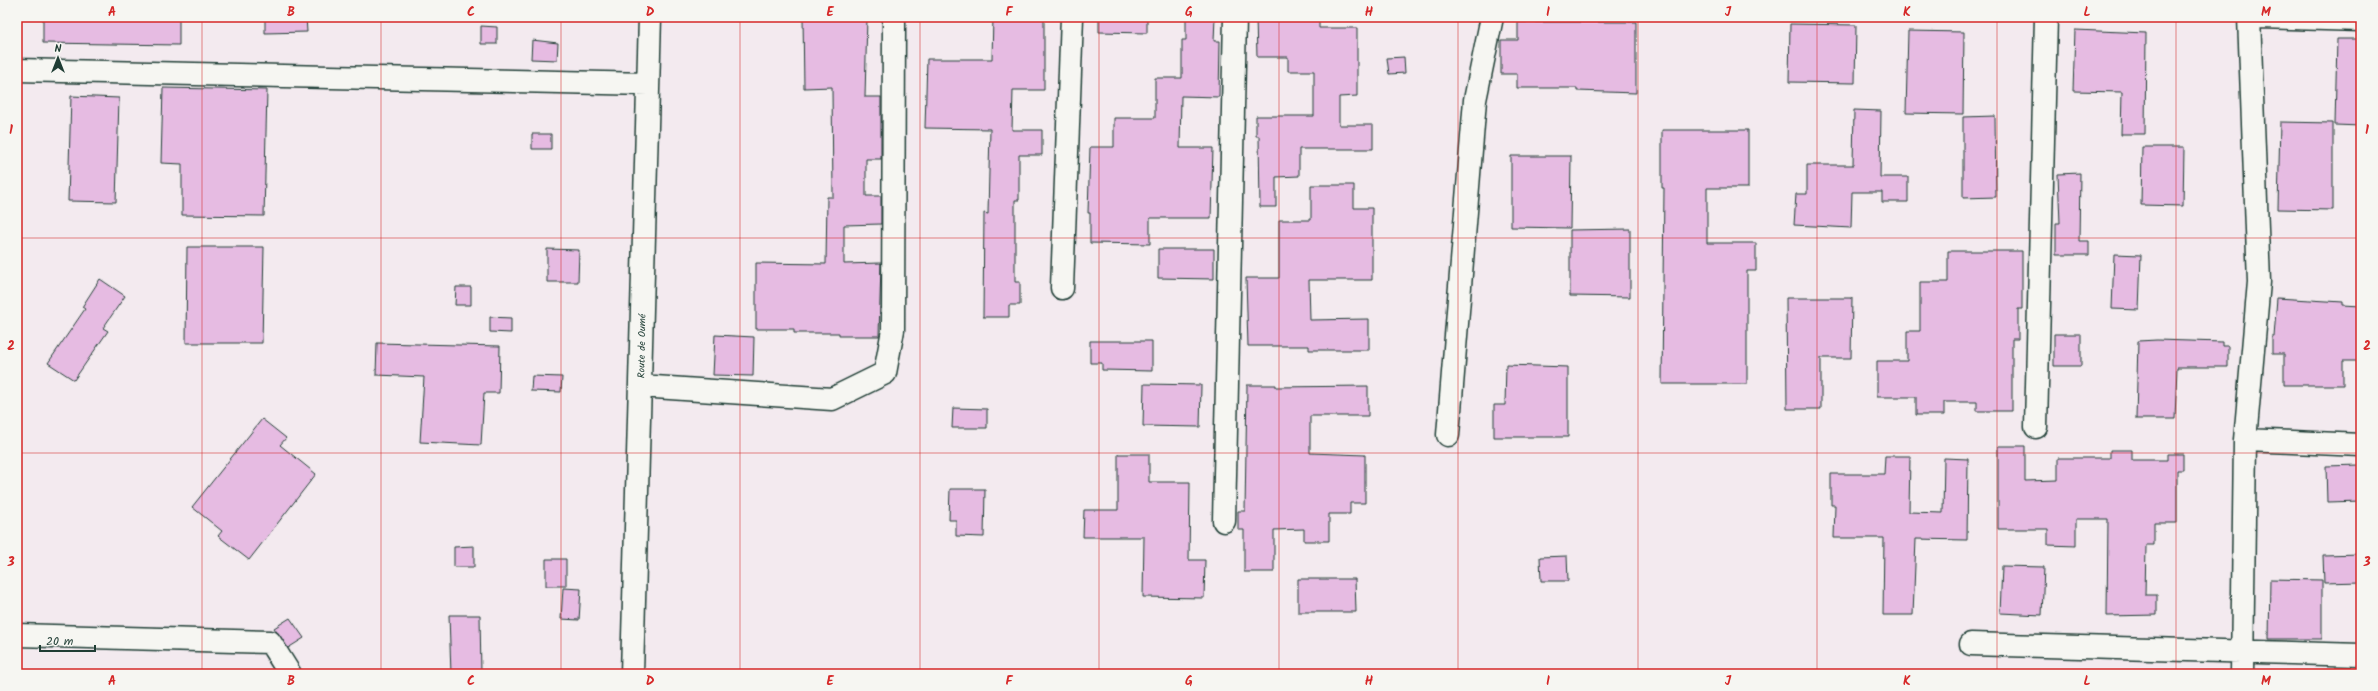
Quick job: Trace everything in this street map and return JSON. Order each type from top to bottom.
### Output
[{"type":"street","name":"Route de Oumé","points":[[632,674],[650,17]]},
{"type":"street","points":[[640,386],[832,399],[885,373],[893,330],[894,17]]},
{"type":"street","points":[[1062,288],[1072,17]]},
{"type":"street","points":[[1224,521],[1234,17]]},
{"type":"street","points":[[1448,435],[1475,100],[1492,17]]},
{"type":"street","points":[[2036,427],[2046,17]]},
{"type":"street","points":[[2242,674],[2245,440],[2259,282],[2249,17]]},
{"type":"street","points":[[2260,17],[2361,20]]},
{"type":"street","points":[[17,70],[648,84]]},
{"type":"street","points":[[2245,440],[2361,445]]},
{"type":"street","points":[[17,635],[270,642],[290,674]]},
{"type":"street","points":[[1971,644],[2243,650],[2361,655]]},
{"type":"building","points":[[43,17],[179,17],[179,45],[43,43]]},
{"type":"building","points":[[265,17],[306,17],[307,32],[265,33]]},
{"type":"building","points":[[803,17],[867,17],[865,97],[881,97],[881,159],[866,159],[866,196],[881,196],[881,224],[844,225],[844,264],[881,263],[879,336],[839,336],[839,333],[794,333],[794,329],[756,329],[756,263],[826,264],[827,197],[833,197],[832,87],[804,88]]},
{"type":"building","points":[[993,17],[1044,17],[1044,90],[1013,90],[1012,130],[1042,130],[1042,155],[1019,155],[1019,200],[1015,200],[1015,282],[1020,282],[1020,305],[1009,305],[1009,317],[983,317],[984,213],[988,214],[990,129],[925,128],[927,59],[992,59]]},
{"type":"building","points":[[1099,17],[1147,17],[1147,33],[1099,32]]},
{"type":"building","points":[[1186,17],[1215,17],[1214,41],[1220,41],[1219,97],[1181,96],[1180,148],[1213,148],[1211,218],[1150,218],[1150,244],[1090,243],[1090,213],[1088,213],[1090,147],[1114,147],[1114,118],[1155,118],[1155,78],[1182,78],[1182,40],[1186,40]]},
{"type":"building","points":[[1256,17],[1319,17],[1319,28],[1357,28],[1357,96],[1339,97],[1339,125],[1373,125],[1373,149],[1299,149],[1299,176],[1276,177],[1276,207],[1260,207],[1259,136],[1256,136],[1256,116],[1314,116],[1314,71],[1288,71],[1288,57],[1257,57]]},
{"type":"building","points":[[1518,22],[1636,22],[1636,93],[1577,91],[1577,88],[1517,88],[1517,74],[1501,74],[1501,40],[1518,40]]},
{"type":"building","points":[[1790,24],[1856,25],[1855,83],[1789,82]]},
{"type":"building","points":[[481,26],[497,27],[497,44],[481,44]]},
{"type":"building","points":[[2075,30],[2146,33],[2145,134],[2121,134],[2122,92],[2073,91]]},
{"type":"building","points":[[1908,31],[1964,32],[1963,114],[1906,113]]},
{"type":"building","points":[[2337,39],[2361,39],[2361,126],[2335,125]]},
{"type":"building","points":[[532,40],[558,43],[557,60],[531,59]]},
{"type":"building","points":[[1404,57],[1405,73],[1389,74],[1387,58]]},
{"type":"building","points":[[163,88],[267,90],[264,216],[182,215],[182,164],[161,163]]},
{"type":"building","points":[[71,96],[119,98],[116,202],[68,201]]},
{"type":"building","points":[[1854,110],[1881,111],[1880,177],[1908,177],[1908,202],[1882,202],[1882,192],[1852,192],[1851,228],[1794,225],[1796,194],[1807,194],[1807,165],[1853,165]]},
{"type":"building","points":[[1995,116],[1996,197],[1963,198],[1963,117]]},
{"type":"building","points":[[2280,122],[2333,123],[2333,210],[2278,209]]},
{"type":"building","points":[[1662,130],[1748,130],[1748,188],[1707,188],[1707,243],[1756,243],[1756,271],[1747,271],[1747,384],[1662,384],[1664,188],[1662,188]]},
{"type":"building","points":[[532,134],[551,134],[551,149],[532,149]]},
{"type":"building","points":[[2142,147],[2184,147],[2183,206],[2141,205]]},
{"type":"building","points":[[1511,156],[1571,156],[1570,228],[1511,227]]},
{"type":"building","points":[[2080,173],[2079,241],[2089,241],[2089,255],[2056,255],[2056,223],[2060,223],[2058,174]]},
{"type":"building","points":[[1311,185],[1354,185],[1354,208],[1372,208],[1372,280],[1309,280],[1310,320],[1369,319],[1369,350],[1309,350],[1309,346],[1248,346],[1246,278],[1279,278],[1279,220],[1311,220]]},
{"type":"building","points":[[1630,229],[1630,297],[1570,296],[1570,230]]},
{"type":"building","points":[[187,247],[264,247],[262,343],[186,343]]},
{"type":"building","points":[[547,249],[579,250],[578,282],[547,282]]},
{"type":"building","points":[[1158,249],[1214,249],[1214,279],[1158,278]]},
{"type":"building","points":[[1948,251],[2022,251],[2022,309],[2018,309],[2018,339],[2012,339],[2012,411],[1977,411],[1977,402],[1944,402],[1944,415],[1916,415],[1916,397],[1877,397],[1877,361],[1907,361],[1907,331],[1920,331],[1920,282],[1948,282]]},
{"type":"building","points":[[2114,254],[2141,255],[2139,310],[2112,309]]},
{"type":"building","points":[[100,279],[125,296],[103,328],[108,331],[74,380],[48,363],[85,309],[82,307]]},
{"type":"building","points":[[456,287],[471,287],[471,305],[455,305]]},
{"type":"building","points":[[1786,298],[1852,298],[1851,358],[1821,358],[1821,409],[1787,409]]},
{"type":"building","points":[[2277,298],[2343,302],[2343,305],[2361,306],[2361,361],[2343,361],[2343,385],[2284,385],[2284,354],[2272,354],[2272,337],[2274,337]]},
{"type":"building","points":[[490,317],[511,318],[511,333],[490,332]]},
{"type":"building","points":[[2054,334],[2081,334],[2081,366],[2054,366]]},
{"type":"building","points":[[715,335],[754,337],[753,376],[713,375]]},
{"type":"building","points":[[2157,340],[2222,342],[2222,346],[2228,346],[2228,367],[2177,367],[2175,419],[2136,419],[2138,341]]},
{"type":"building","points":[[1090,341],[1152,341],[1152,371],[1102,370],[1102,363],[1090,363]]},
{"type":"building","points":[[377,343],[500,346],[499,393],[484,393],[481,445],[420,442],[424,377],[376,375]]},
{"type":"building","points":[[1506,365],[1568,367],[1568,437],[1494,437],[1494,405],[1505,405]]},
{"type":"building","points":[[532,376],[562,377],[561,392],[531,391]]},
{"type":"building","points":[[1144,384],[1201,385],[1200,427],[1143,426]]},
{"type":"building","points":[[1247,385],[1276,385],[1276,387],[1368,386],[1368,416],[1310,416],[1310,453],[1365,455],[1365,503],[1350,503],[1350,514],[1329,514],[1329,541],[1304,541],[1304,529],[1274,530],[1274,572],[1244,572],[1244,530],[1238,530],[1238,511],[1245,511]]},
{"type":"building","points":[[953,408],[987,409],[987,428],[952,428]]},
{"type":"building","points":[[262,419],[286,438],[280,445],[316,474],[249,560],[218,536],[222,531],[192,507]]},
{"type":"building","points":[[1998,446],[2025,446],[2025,481],[2058,480],[2058,458],[2110,458],[2110,450],[2132,450],[2132,460],[2168,460],[2168,454],[2183,454],[2183,470],[2177,470],[2177,523],[2154,523],[2154,545],[2146,545],[2145,595],[2157,595],[2157,615],[2107,616],[2108,519],[2076,519],[2076,546],[2048,545],[2048,529],[1998,529]]},
{"type":"building","points":[[1118,454],[1149,454],[1149,482],[1190,482],[1189,560],[1205,560],[1204,598],[1143,597],[1144,537],[1083,537],[1084,510],[1118,510]]},
{"type":"building","points":[[1885,456],[1910,456],[1909,512],[1943,513],[1944,458],[1968,459],[1967,540],[1916,539],[1913,615],[1883,615],[1884,538],[1834,538],[1835,505],[1831,505],[1831,474],[1884,474]]},
{"type":"building","points":[[2360,465],[2361,501],[2327,502],[2326,466]]},
{"type":"building","points":[[950,489],[985,489],[984,537],[956,536],[956,520],[949,520]]},
{"type":"building","points":[[474,546],[474,567],[454,567],[454,547]]},
{"type":"building","points":[[2361,554],[2361,582],[2324,583],[2323,555]]},
{"type":"building","points":[[1567,556],[1568,581],[1541,581],[1540,557]]},
{"type":"building","points":[[546,559],[566,559],[566,586],[546,586]]},
{"type":"building","points":[[2002,566],[2044,567],[2042,615],[2000,613]]},
{"type":"building","points":[[1298,579],[1355,579],[1356,612],[1298,612]]},
{"type":"building","points":[[2270,579],[2322,580],[2322,639],[2269,639]]},
{"type":"building","points":[[563,588],[581,589],[579,620],[561,619]]},
{"type":"building","points":[[449,615],[480,615],[481,674],[451,674]]},
{"type":"building","points":[[290,618],[304,638],[288,648],[274,628]]}]
